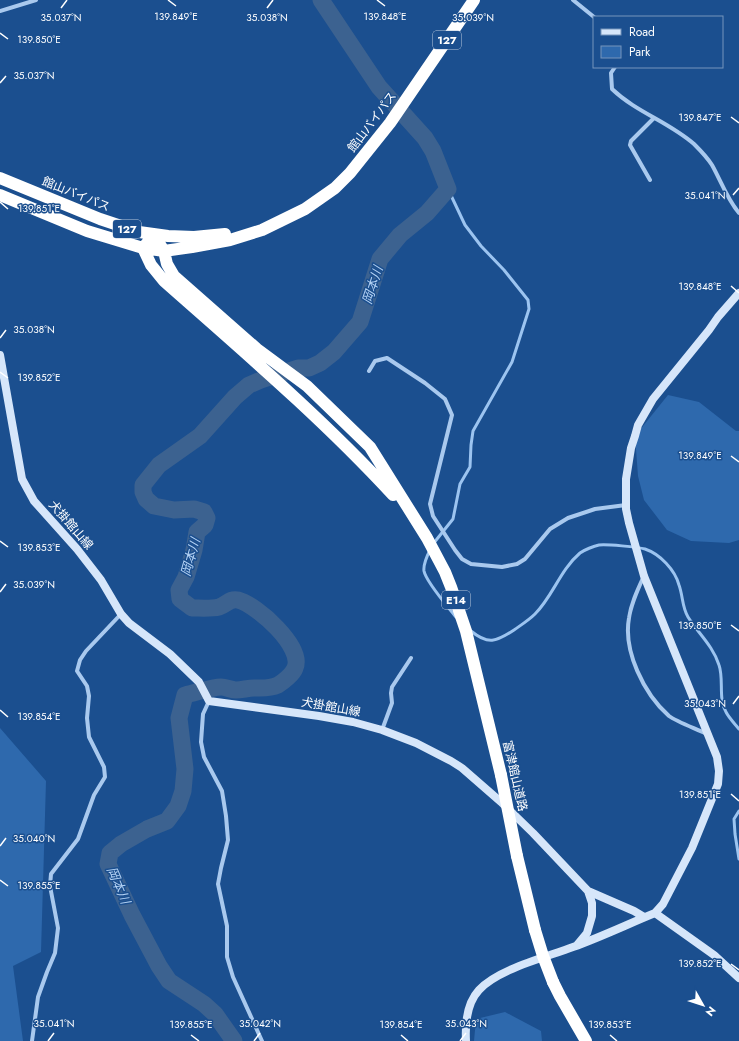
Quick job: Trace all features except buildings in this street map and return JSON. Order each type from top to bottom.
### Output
[{"type":"highway","name":"館山バイパス","points":[[0,194],[87,230],[143,248],[164,251],[230,240],[262,230],[305,209],[335,188],[350,173],[390,123],[421,80],[474,0]]},
{"type":"highway","name":"館山バイパス","points":[[0,178],[116,225],[154,235],[194,237],[262,230]]},
{"type":"highway","points":[[414,518],[361,459],[296,398],[253,352],[174,276],[167,264],[164,251],[154,235],[143,248],[151,265],[164,280],[253,352],[307,386],[370,447],[414,518]]},
{"type":"highway","name":"富津館山道路","points":[[414,518],[436,555],[451,587],[466,631],[501,775],[517,856],[535,930],[543,956],[563,1002],[586,1041]]},
{"type":"main road","points":[[466,1041],[465,1029],[467,1013],[472,998],[489,980],[575,947],[655,913],[664,904],[692,848],[718,784],[719,771],[717,757],[644,576],[629,523],[626,505],[626,480],[631,448],[638,425],[653,399],[739,293]]},
{"type":"main road","name":"犬掛館山線","points":[[0,355],[22,479],[34,501],[77,549],[102,580],[121,614],[129,623],[170,654],[199,682],[209,700],[353,722],[382,730],[433,751],[462,768],[501,802],[533,833],[588,891]]},
{"type":"main road","points":[[588,891],[634,911],[644,917]]},
{"type":"main road","points":[[575,947],[587,933],[592,916],[592,903],[588,891]]},
{"type":"main road","points":[[655,913],[714,955],[739,978]]},
{"type":"street","points":[[0,11],[36,0]]},
{"type":"street","points":[[574,0],[593,16]]},
{"type":"street","points":[[614,68],[611,73],[612,89],[623,99],[666,124],[692,143],[705,155],[712,164],[732,205],[739,213]]},
{"type":"street","points":[[650,180],[630,145],[631,141],[654,118]]},
{"type":"street","points":[[369,371],[375,361],[387,358],[425,383],[445,399],[452,415],[430,504],[433,516],[454,550],[462,559],[472,564],[502,567],[517,564],[525,559],[550,530],[568,518],[595,509],[626,505]]},
{"type":"street","points":[[644,576],[633,600],[628,619],[628,647],[641,680],[656,702],[670,717],[709,735]]},
{"type":"street","points":[[32,1041],[38,997],[55,953],[58,928],[50,886],[51,874],[78,839],[94,795],[105,777],[104,767],[89,737],[87,718],[89,696],[87,686],[77,672],[80,660],[86,651],[121,614]]},
{"type":"street","points":[[382,730],[392,703],[392,687],[411,658]]},
{"type":"street","points":[[209,700],[203,714],[201,742],[204,757],[222,791],[226,816],[228,840],[218,884],[227,926],[227,957],[232,977],[262,1041]]},
{"type":"green space","points":[[668,395],[699,402],[736,431],[739,431],[739,540],[729,543],[691,541],[667,530],[644,500],[638,476],[635,436]]},
{"type":"green space","points":[[0,728],[46,781],[41,952],[13,966],[23,1041],[0,1041]]},
{"type":"green space","points":[[505,1012],[541,1031],[542,1041],[474,1041],[476,1019]]},
{"type":"waterway","name":"岡本川","points":[[234,1041],[215,1014],[204,1004],[169,981],[159,966],[132,915],[108,864],[110,853],[121,844],[147,829],[167,821],[178,806],[183,791],[185,769],[179,718],[185,695],[217,687],[236,690],[275,686],[288,678],[292,673],[295,668],[296,659],[293,649],[277,628],[267,618],[246,603],[235,600],[216,608],[192,608],[180,599],[179,590],[186,577],[194,550],[197,532],[205,525],[207,518],[204,512],[194,509],[174,510],[154,506],[146,499],[143,492],[143,485],[159,465],[200,436],[235,397],[249,385],[298,368],[309,368],[320,363],[334,352],[360,322],[380,259],[400,235],[427,213],[448,189],[433,151],[425,138],[379,87],[321,0]]},
{"type":"waterway","points":[[433,544],[453,519],[460,484],[470,467],[473,431],[512,362],[529,309],[528,300],[504,270],[481,246],[465,225],[448,189]]},
{"type":"waterway","points":[[471,631],[487,640],[497,639],[508,634],[533,616],[547,599],[567,567],[580,553],[586,549],[603,545],[636,547],[651,551],[666,563],[677,579],[686,613],[713,652],[719,665],[722,701],[726,712],[739,729]]},
{"type":"waterway","points":[[430,550],[424,566],[424,571],[433,588],[456,617]]},
{"type":"waterway","points":[[739,811],[734,819],[739,859]]}]
